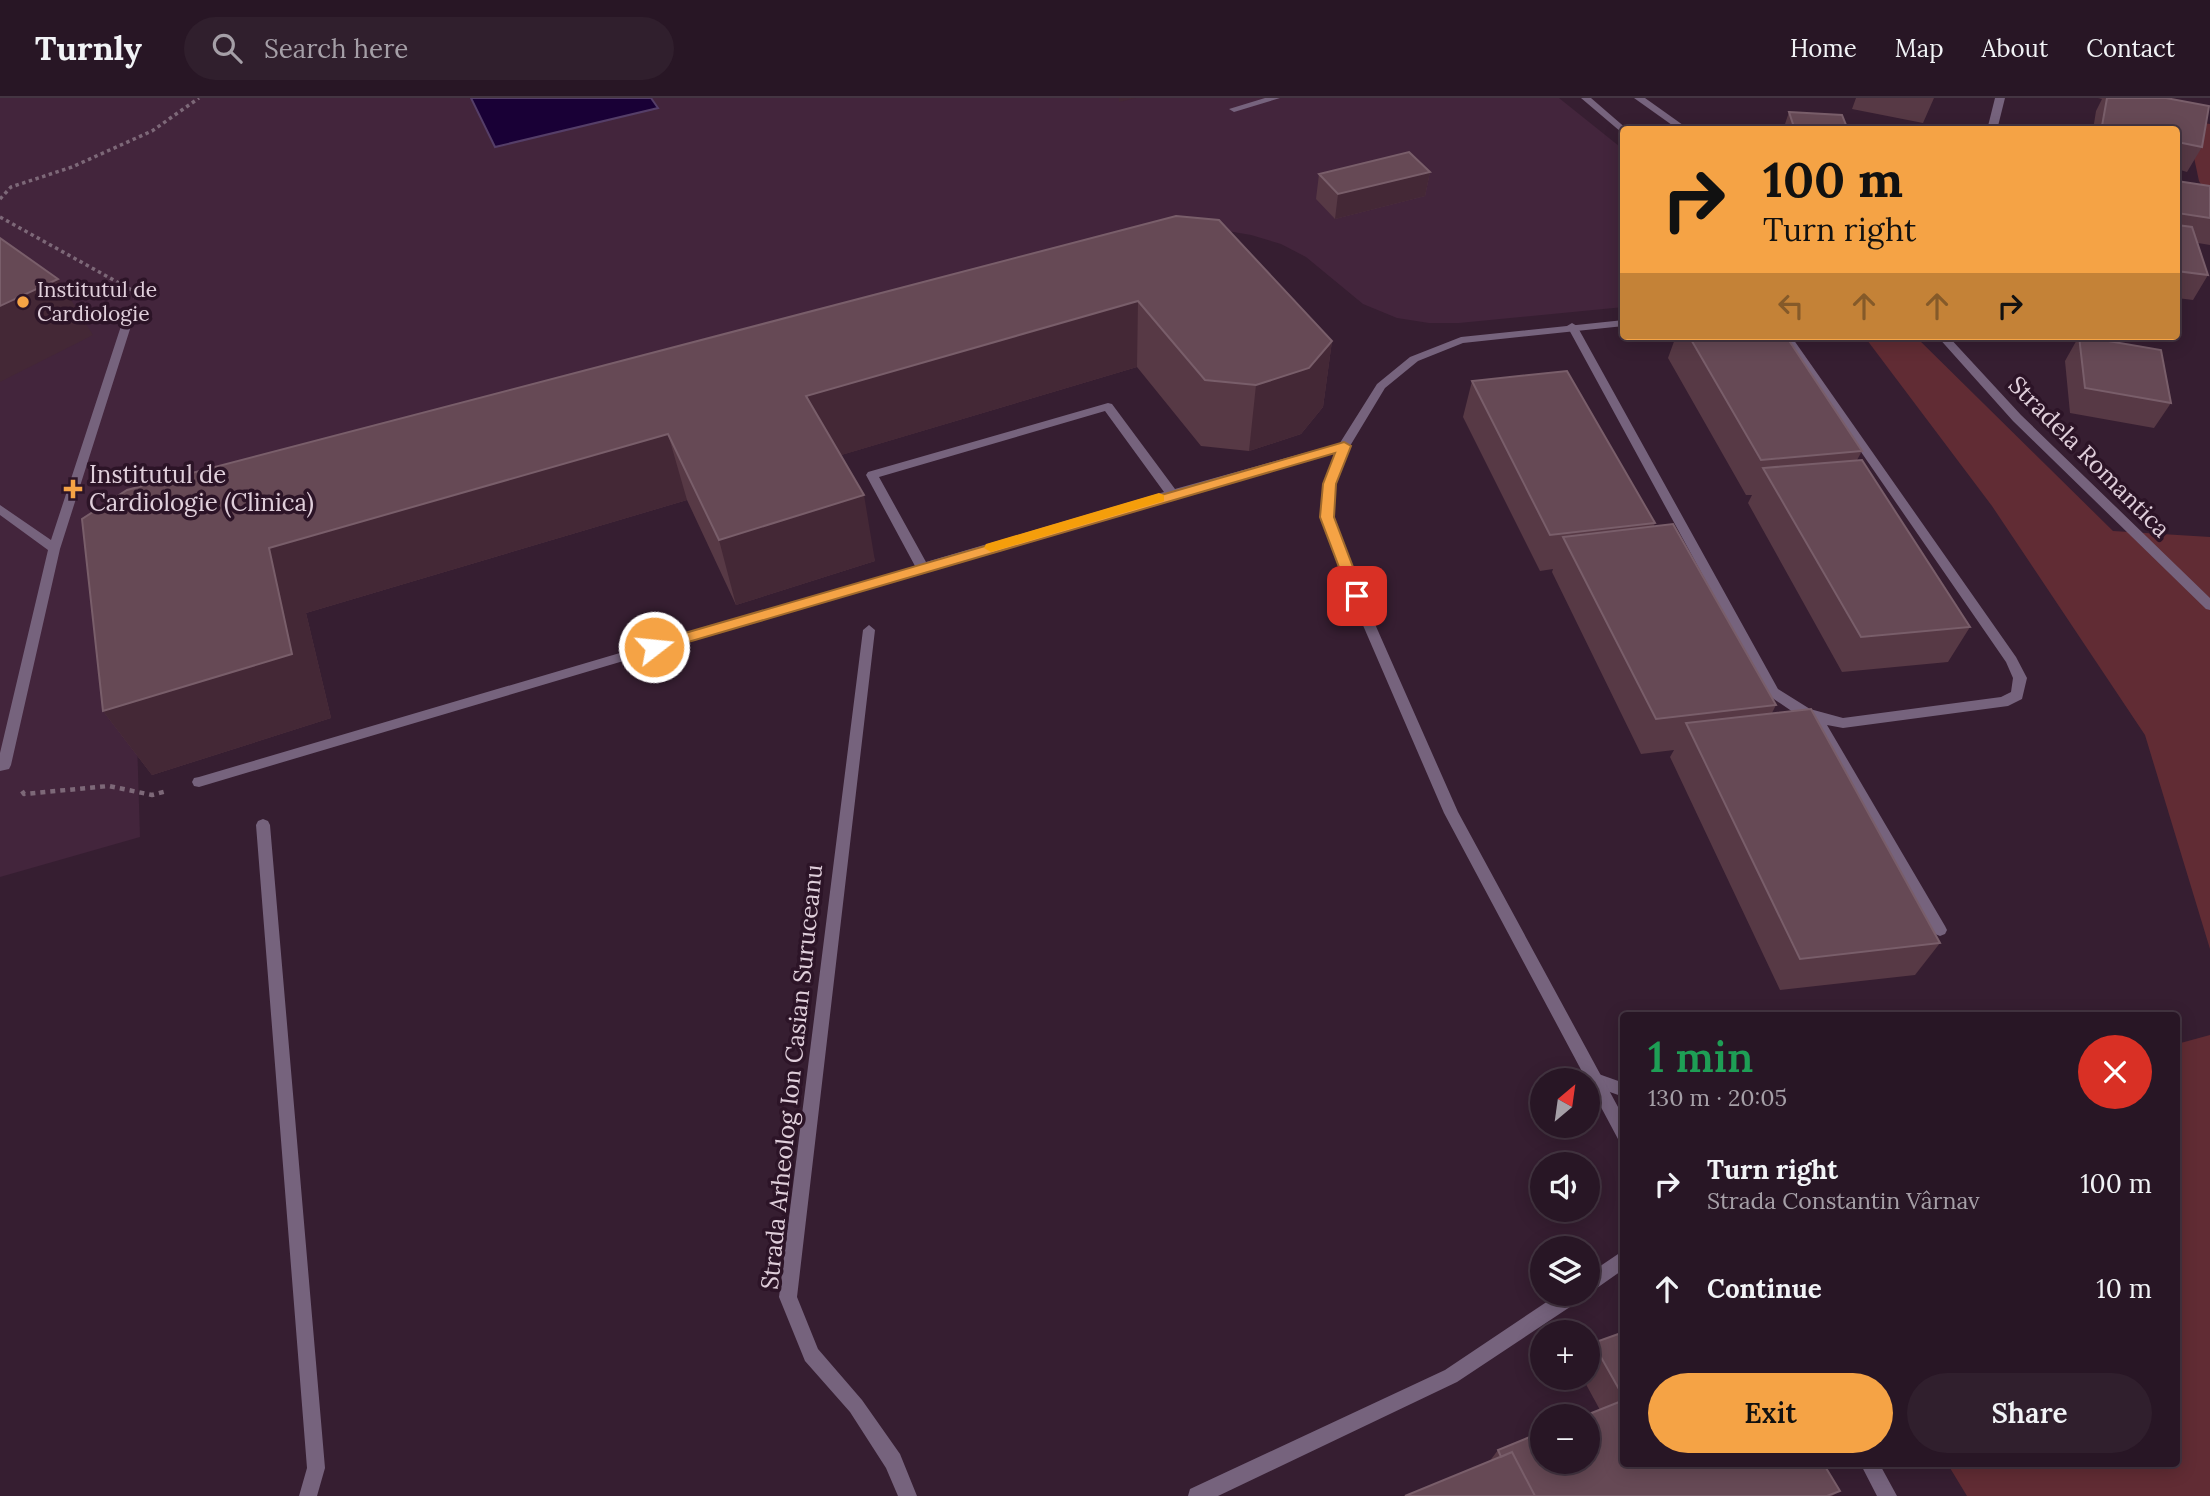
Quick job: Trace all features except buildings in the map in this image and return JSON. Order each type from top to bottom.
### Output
[{"type":"street","points":[[1234,108],[1275,98]]},
{"type":"street","points":[[1586,98],[1620,127]]},
{"type":"street","points":[[1639,98],[1680,126]]},
{"type":"street","points":[[1993,126],[2000,98]]},
{"type":"street","points":[[1586,1068],[1445,800],[1346,572],[1327,517],[1329,484],[1344,446],[1381,386],[1414,359],[1461,340],[1572,326],[1620,323]]},
{"type":"street","points":[[1572,326],[1773,692],[1793,708],[1817,719],[1843,723],[2003,702],[2017,695],[2020,678],[2011,660],[1789,340]]},
{"type":"street","points":[[2,765],[54,549],[126,327]]},
{"type":"street","name":"Stradela Romantica","points":[[1946,340],[2017,418],[2210,606]]},
{"type":"street","points":[[923,568],[872,475],[1108,407],[1172,494]]},
{"type":"street","points":[[199,782],[1172,494],[1344,446]]},
{"type":"street","points":[[0,509],[54,549]]},
{"type":"street","name":"Strada Arheolog Ion Casian Suruceanu","points":[[869,630],[788,1297],[811,1355],[856,1406],[894,1461],[908,1496]]},
{"type":"street","points":[[1817,719],[1940,930]]},
{"type":"street","points":[[263,825],[316,1468],[308,1496]]},
{"type":"street","points":[[1600,1082],[1620,1089]]},
{"type":"street","points":[[1600,1093],[1620,1127]]},
{"type":"street","points":[[1600,1276],[1620,1261]]},
{"type":"street","points":[[1197,1496],[1451,1376],[1556,1306]]},
{"type":"street","points":[[1871,1467],[1888,1496]]},
{"type":"path","points":[[0,199],[11,187],[72,167],[152,131],[199,98]]},
{"type":"path","points":[[0,217],[137,293],[126,327]]},
{"type":"path","points":[[2,765],[24,794],[109,786],[152,795],[199,782]]},
{"type":"shaded area","points":[[0,98],[1559,98],[1620,147],[1620,307],[1459,323],[1429,323],[1397,318],[1363,304],[1306,257],[1281,244],[1216,229],[131,544],[140,837],[0,877]]},
{"type":"shaded area","points":[[471,98],[651,98],[658,108],[495,147]]},
{"type":"shaded area","points":[[2186,120],[2210,124],[2210,199],[2199,181]]},
{"type":"shaded area","points":[[1867,340],[1919,340],[2113,531],[2210,537],[2210,949],[2145,735],[1992,506]]},
{"type":"shaded area","points":[[2210,1035],[2210,1496],[1967,1496],[1949,1467],[2180,1467],[2180,1043]]},
{"type":"slow traffic","points":[[991,548],[1159,498]]},
{"type":"place","name":"Institutul de Cardiologie","points":[[23,302]]},
{"type":"place","name":"Institutul de Cardiologie (Clinica)","points":[[73,489]]},
{"type":"route","points":[[654,647],[1344,446],[1329,484],[1327,517],[1357,596]]}]
